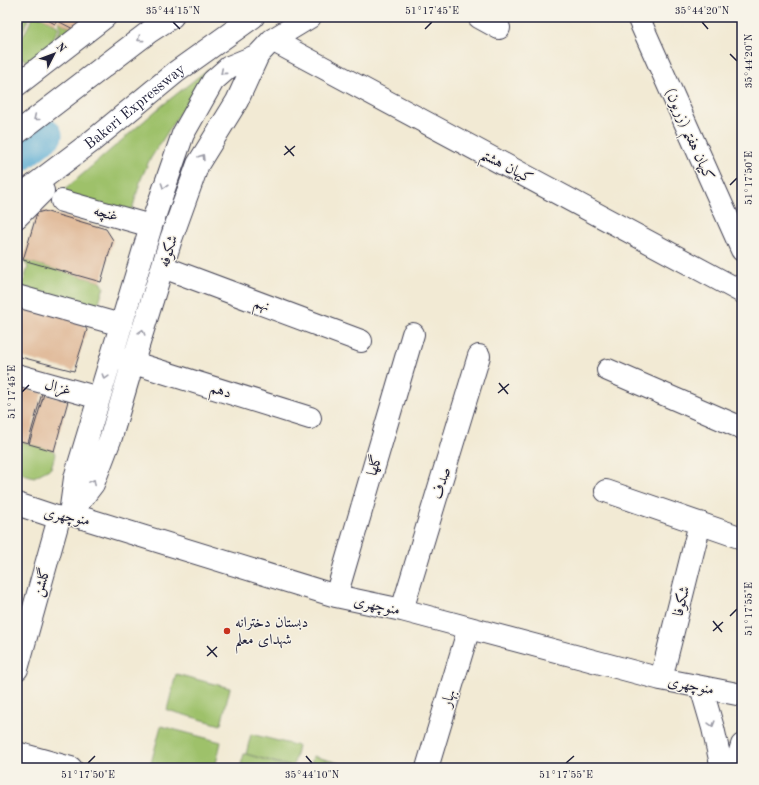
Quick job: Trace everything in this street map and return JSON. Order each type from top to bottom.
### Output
[{"type":"main road","points":[[17,85],[105,17]]},
{"type":"main road","points":[[17,133],[149,32],[172,17]]},
{"type":"main road","name":"Bakeri Expressway","points":[[17,198],[91,142],[176,72],[253,17]]},
{"type":"main road","points":[[65,516],[74,478],[151,226],[183,134],[213,81],[229,67],[265,47],[310,17]]},
{"type":"main road","points":[[479,17],[500,28]]},
{"type":"main road","name":"کیهان هفتم (زریون)","points":[[638,17],[742,250]]},
{"type":"main road","name":"شکوفه","points":[[65,516],[94,484],[111,437],[171,239],[198,164],[237,101],[265,47]]},
{"type":"main road","name":"کیهان هشتم","points":[[265,47],[742,292]]},
{"type":"main road","points":[[17,217],[91,142]]},
{"type":"main road","name":"غنچه","points":[[62,201],[151,226]]},
{"type":"main road","name":"نهم","points":[[163,267],[361,341]]},
{"type":"main road","points":[[17,296],[121,325]]},
{"type":"main road","name":"گلها","points":[[336,596],[413,334]]},
{"type":"main road","name":"دهم","points":[[111,356],[310,418]]},
{"type":"main road","name":"صدف","points":[[402,610],[479,356]]},
{"type":"main road","points":[[608,370],[742,428]]},
{"type":"main road","name":"غزال","points":[[17,375],[99,398]]},
{"type":"main road","points":[[606,491],[742,538]]},
{"type":"main road","name":"منوچهری","points":[[17,504],[65,516],[336,596],[402,610],[661,679],[742,695]]},
{"type":"main road","name":"گلشن","points":[[17,669],[65,516]]},
{"type":"main road","name":"شکوفا","points":[[661,679],[700,523]]},
{"type":"main road","name":"بهار","points":[[427,768],[469,628]]},
{"type":"main road","points":[[701,687],[713,728],[722,768]]},
{"type":"main road","points":[[735,768],[742,745]]},
{"type":"main road","points":[[17,753],[71,768]]},
{"type":"green space","points":[[17,17],[29,18],[17,42]]},
{"type":"green space","points":[[33,17],[42,17],[59,27],[41,62],[36,65],[17,56],[17,48]]},
{"type":"green space","points":[[58,21],[75,30],[44,63],[61,28]]},
{"type":"green space","points":[[208,69],[149,161],[141,179],[130,217],[62,192],[159,108]]},
{"type":"green space","points":[[23,260],[101,282],[104,287],[98,304],[94,307],[21,291],[28,267]]},
{"type":"green space","points":[[17,440],[54,451],[55,455],[51,468],[34,477],[17,472]]},
{"type":"green space","points":[[176,674],[230,688],[221,725],[167,710]]},
{"type":"green space","points":[[161,726],[221,742],[215,768],[171,768],[151,763]]},
{"type":"green space","points":[[251,734],[298,746],[293,767],[246,754]]},
{"type":"green space","points":[[244,754],[246,754],[292,768],[240,768]]},
{"type":"green space","points":[[313,756],[357,768],[310,768]]},
{"type":"building","points":[[42,17],[59,17],[55,24]]},
{"type":"building","points":[[60,17],[90,17],[75,30],[58,21]]},
{"type":"building","points":[[44,211],[106,229],[113,240],[101,282],[23,260],[37,213]]},
{"type":"building","points":[[17,302],[81,320],[87,330],[74,371],[17,356]]},
{"type":"building","points":[[17,386],[42,393],[28,443],[17,440]]},
{"type":"building","points":[[44,394],[68,401],[54,451],[29,444]]},
{"type":"waterway","points":[[17,159],[47,135]]},
{"type":"place","name":"دبستان دخترانه شهدای معلم","points":[[227,631]]}]
